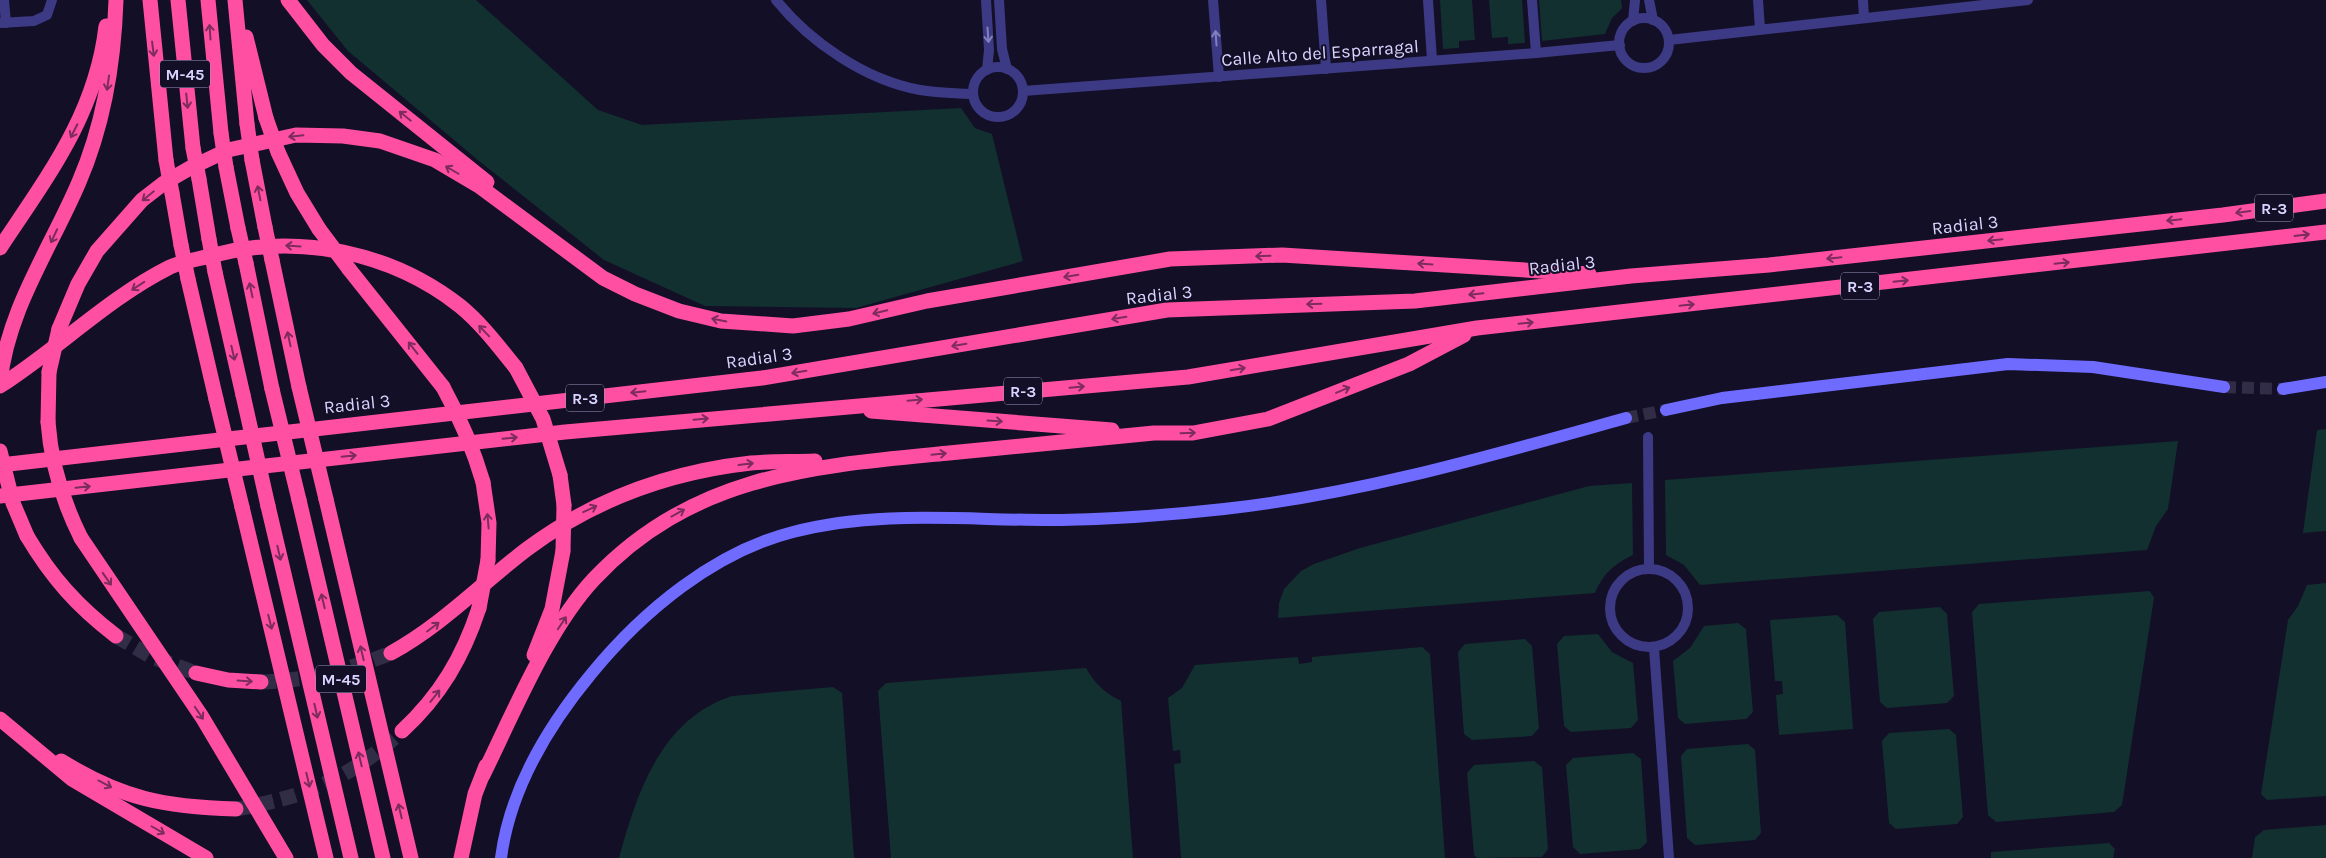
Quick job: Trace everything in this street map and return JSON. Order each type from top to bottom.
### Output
[{"type":"highway","points":[[0,248],[75,131],[90,94],[100,60],[106,35],[109,0]]},
{"type":"highway","points":[[0,384],[7,341],[20,307],[79,182],[105,105],[113,46],[116,0]]},
{"type":"highway","points":[[150,0],[166,160],[188,280],[326,858]]},
{"type":"highway","name":"M-45","points":[[178,0],[193,148],[215,272],[351,858]]},
{"type":"highway","name":"M-45","points":[[208,0],[221,133],[238,228],[272,389],[383,858]]},
{"type":"highway","points":[[235,0],[247,124],[265,227],[299,387],[412,858]]},
{"type":"highway","points":[[241,0],[253,72],[266,118],[278,152],[297,193],[319,229],[443,387],[461,419],[474,451],[483,482],[488,523],[488,560],[479,608],[470,638],[454,669],[423,712],[402,732]]},
{"type":"highway","points":[[288,0],[323,46],[351,73],[538,223],[576,260]]},
{"type":"highway","points":[[286,858],[202,717],[80,538],[64,505],[49,446],[49,372],[59,329],[78,284],[97,251],[142,200],[164,183],[228,150],[296,135],[343,136],[380,141],[435,160],[479,186],[576,260],[603,278],[635,294],[679,311],[720,321],[793,326],[849,319],[927,301],[1170,259],[1282,255],[1631,276]]},
{"type":"highway","name":"Radial 3","points":[[0,465],[762,378],[1167,310],[1415,300],[1631,276],[1769,265],[2174,220],[2326,201]]},
{"type":"highway","name":"R-3","points":[[0,496],[565,432],[1188,377],[1477,328],[2326,232]]},
{"type":"highway","points":[[0,384],[27,369],[109,306],[172,266],[240,248],[281,245],[321,248],[394,266],[429,285],[461,307],[486,332],[516,368],[543,419],[560,475],[564,505],[563,551],[552,609],[475,794],[461,858]]},
{"type":"highway","points":[[825,408],[1154,433],[1193,433],[1268,419],[1409,364],[1477,328]]},
{"type":"highway","points":[[482,775],[552,637],[594,579],[634,542],[659,524],[696,503],[730,489],[772,476],[890,458],[1154,433]]},
{"type":"highway","points":[[0,451],[13,503],[27,536],[58,583],[90,616],[116,636]]},
{"type":"highway","points":[[391,653],[417,639],[535,544],[575,516],[611,499],[670,478],[711,469],[752,463],[890,458]]},
{"type":"highway","points":[[196,673],[228,680],[261,682]]},
{"type":"highway","points":[[0,719],[72,779],[206,858]]},
{"type":"highway","points":[[17,734],[65,763],[122,793],[164,804],[236,809]]},
{"type":"street","points":[[4,0],[3,23],[34,21],[47,15],[52,0]]},
{"type":"street","points":[[776,0],[802,28],[823,45],[844,59],[880,77],[918,90],[973,94]]},
{"type":"street","points":[[986,0],[989,50],[987,70]]},
{"type":"street","points":[[999,0],[1002,49],[1007,69]]},
{"type":"street","points":[[1213,0],[1219,77]]},
{"type":"street","points":[[1321,0],[1326,69]]},
{"type":"street","points":[[1428,0],[1432,60]]},
{"type":"street","points":[[1532,0],[1536,53]]},
{"type":"street","points":[[1634,21],[1635,0]]},
{"type":"street","points":[[1649,0],[1653,20]]},
{"type":"street","points":[[1758,0],[1760,29]]},
{"type":"street","points":[[1863,0],[1864,18]]},
{"type":"street","points":[[1669,40],[1864,18],[1964,4],[2028,0]]},
{"type":"street","points":[[1640,18],[1653,20],[1664,27],[1669,40],[1667,53],[1663,59],[1652,67],[1645,68],[1628,61],[1620,45],[1622,33],[1634,21],[1640,18]]},
{"type":"street","name":"Calle Alto del Esparragal","points":[[1023,91],[1536,53],[1620,45]]},
{"type":"street","points":[[1007,69],[1018,78],[1023,91],[1022,100],[1015,110],[1000,117],[983,112],[975,102],[973,94],[977,80],[987,70],[1007,69]]},
{"type":"street","points":[[1666,410],[1722,398],[2008,364],[2093,367],[2224,387]]},
{"type":"street","points":[[2283,389],[2326,382]]},
{"type":"street","points":[[501,858],[503,840],[520,786],[543,738],[573,695],[606,656],[667,600],[706,570],[748,549],[791,532],[839,523],[887,518],[1061,520],[1216,510],[1381,484],[1626,418]]},
{"type":"street","points":[[1648,438],[1649,569]]},
{"type":"street","points":[[1649,569],[1660,570],[1676,579],[1686,594],[1689,605],[1688,617],[1683,628],[1666,644],[1654,648],[1635,645],[1619,635],[1613,624],[1610,612],[1611,598],[1616,587],[1630,574],[1649,569]]},
{"type":"street","points":[[1654,648],[1670,858]]},
{"type":"green space","points":[[307,0],[476,0],[598,110],[642,125],[961,108],[975,128],[992,134],[1023,261],[856,308],[705,306],[604,260],[479,161],[348,51]]},
{"type":"green space","points":[[1440,0],[1472,0],[1475,40],[1459,41],[1459,48],[1443,49]]},
{"type":"green space","points":[[1489,0],[1522,0],[1525,43],[1508,44],[1508,37],[1492,38]]},
{"type":"green space","points":[[1539,0],[1621,0],[1622,8],[1612,18],[1605,34],[1542,41]]},
{"type":"green space","points":[[2326,429],[2326,531],[2303,533],[2317,430]]},
{"type":"green space","points":[[2178,441],[2168,509],[2156,526],[2147,550],[1700,585],[1684,565],[1666,555],[1665,480]]},
{"type":"green space","points":[[1632,483],[1633,555],[1610,570],[1595,593],[1278,618],[1279,603],[1284,589],[1301,571],[1314,564],[1360,548],[1589,486]]},
{"type":"green space","points":[[2326,583],[2326,796],[2267,800],[2261,794],[2288,620],[2298,606],[2307,585]]},
{"type":"green space","points":[[2150,591],[2154,598],[2122,805],[2114,812],[1996,822],[1988,815],[1972,612],[1979,604]]},
{"type":"green space","points":[[1940,607],[1947,614],[1954,696],[1947,703],[1887,708],[1880,702],[1873,619],[1879,612]]},
{"type":"green space","points":[[1837,615],[1845,622],[1853,729],[1779,735],[1776,695],[1783,694],[1782,681],[1775,681],[1770,620]]},
{"type":"green space","points":[[1738,623],[1746,629],[1753,712],[1746,719],[1685,724],[1678,718],[1673,661],[1690,648],[1704,626]]},
{"type":"green space","points":[[1598,634],[1612,652],[1633,663],[1638,720],[1631,728],[1571,732],[1564,726],[1557,644],[1564,636]]},
{"type":"green space","points":[[1525,639],[1532,646],[1539,728],[1532,736],[1472,740],[1464,734],[1458,652],[1465,644]]},
{"type":"green space","points":[[1422,647],[1430,654],[1445,858],[1181,858],[1174,764],[1181,763],[1180,750],[1173,751],[1168,698],[1182,688],[1195,665],[1298,657],[1299,664],[1312,662],[1312,657]]},
{"type":"green space","points":[[1086,668],[1101,688],[1121,701],[1133,858],[891,858],[878,691],[886,683]]},
{"type":"green space","points":[[833,687],[842,693],[854,858],[619,858],[634,808],[644,784],[670,740],[687,722],[707,707],[732,696]]},
{"type":"green space","points":[[1949,729],[1956,735],[1963,817],[1957,824],[1896,829],[1889,823],[1882,741],[1889,733]]},
{"type":"green space","points":[[1748,744],[1755,750],[1761,833],[1755,840],[1695,845],[1687,838],[1681,756],[1687,749]]},
{"type":"green space","points":[[1633,753],[1641,759],[1647,842],[1640,849],[1580,854],[1573,847],[1566,765],[1573,758]]},
{"type":"green space","points":[[1534,761],[1542,767],[1548,849],[1542,857],[1477,858],[1474,855],[1467,773],[1474,765]]},
{"type":"green space","points":[[2326,825],[2326,858],[2252,858],[2255,837],[2264,830]]},
{"type":"green space","points":[[2109,843],[2115,849],[2113,858],[1991,858],[1991,852]]},
{"type":"tunnel","points":[[2224,387],[2283,389]]},
{"type":"tunnel","points":[[1626,418],[1666,410]]},
{"type":"tunnel","points":[[116,636],[152,657],[196,673]]},
{"type":"tunnel","points":[[261,682],[328,674],[391,653]]},
{"type":"tunnel","points":[[236,809],[284,799],[325,784],[364,762],[402,731]]}]
